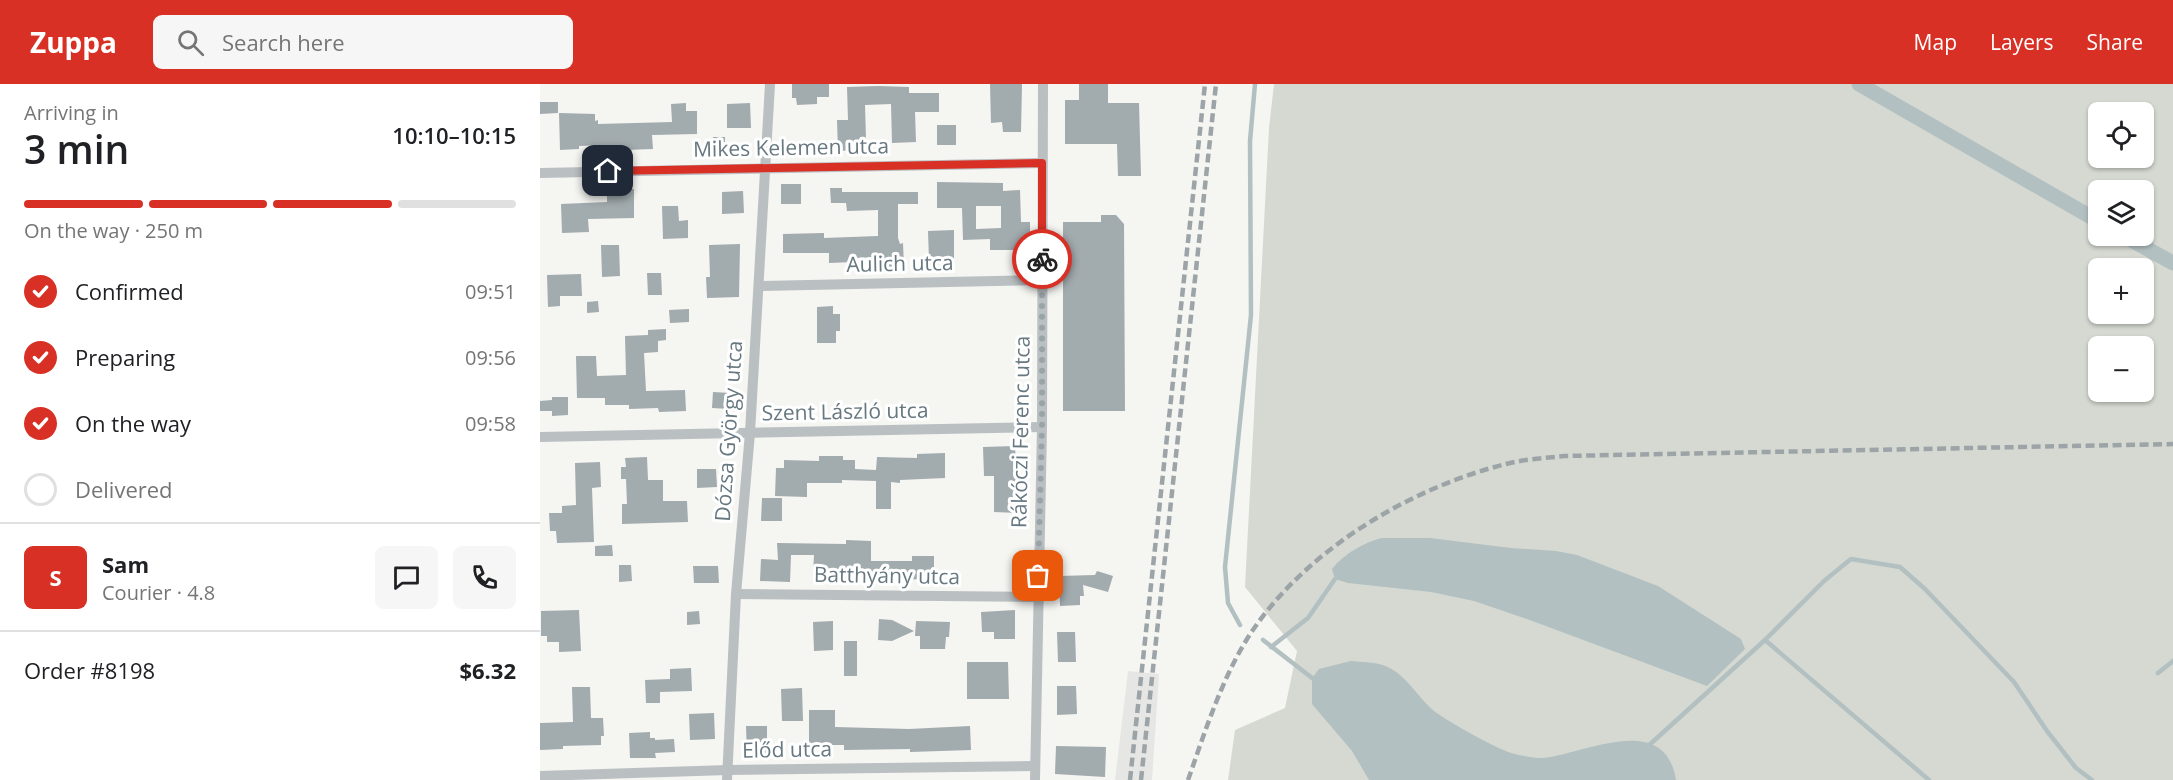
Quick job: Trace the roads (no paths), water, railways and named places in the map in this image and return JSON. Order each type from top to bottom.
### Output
[{"type":"street","name":"Dózsa György utca","points":[[728,775],[736,594],[750,433],[770,84]]},
{"type":"street","name":"Rákóczi Ferenc utca","points":[[1035,780],[1042,427],[1043,84]]},
{"type":"street","name":"Mikes Kelemen utca","points":[[540,172],[1042,163]]},
{"type":"street","name":"Aulich utca","points":[[759,286],[1041,280]]},
{"type":"street","name":"Szent László utca","points":[[540,436],[1042,427]]},
{"type":"street","name":"Batthyány utca","points":[[736,594],[1038,597]]},
{"type":"street","name":"Előd utca","points":[[540,776],[728,775],[1035,766]]},
{"type":"waterway","points":[[1240,625],[1228,603],[1225,567],[1251,315],[1250,141],[1255,84]]},
{"type":"waterway","points":[[1859,84],[2088,215]]},
{"type":"waterway","points":[[2142,246],[2173,263]]},
{"type":"waterway","points":[[1647,747],[1765,640],[1824,581],[1851,559],[1900,567],[1925,589],[2014,682],[2047,731],[2076,768],[2092,780]]},
{"type":"waterway","points":[[1271,647],[1308,618],[1335,579]]},
{"type":"waterway","points":[[1263,640],[1316,681]]},
{"type":"waterway","points":[[1765,640],[1929,780]]},
{"type":"waterway","points":[[2158,673],[2173,661]]},
{"type":"railway","points":[[1130,780],[1205,84]]},
{"type":"railway","points":[[1141,780],[1216,84]]},
{"type":"railway","points":[[1188,780],[1234,662],[1255,627],[1278,598],[1335,546],[1367,524],[1435,488],[1471,474],[1513,462],[1564,456],[2173,444]]}]
